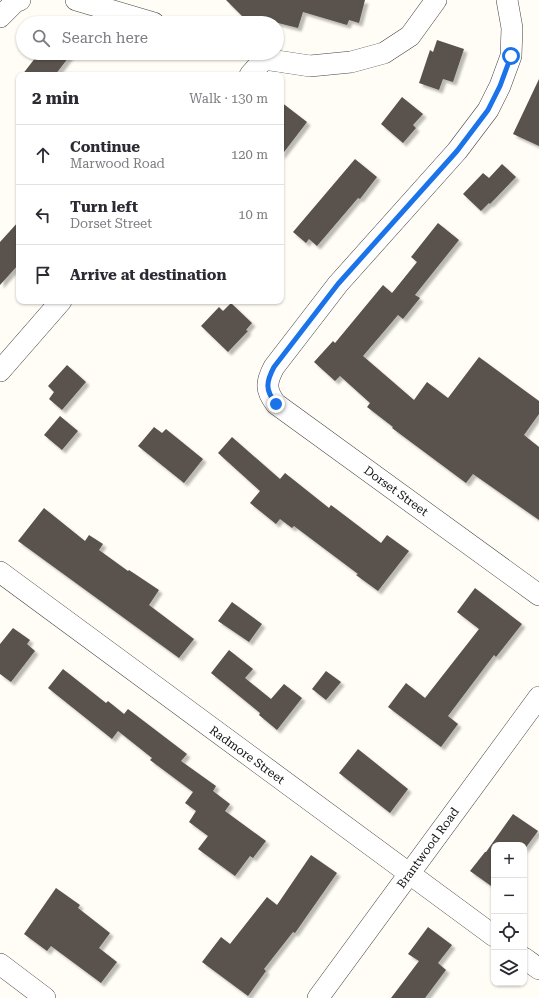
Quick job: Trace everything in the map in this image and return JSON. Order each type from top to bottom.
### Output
[{"type":"street","points":[[0,17],[15,2],[20,0]]},
{"type":"street","points":[[76,0],[130,16]]},
{"type":"street","points":[[277,60],[310,66],[351,62],[384,53],[410,36],[436,0]]},
{"type":"street","name":"Dorset Street","points":[[507,0],[512,28],[511,56],[500,86],[488,110],[457,151],[338,284],[274,367],[268,377],[267,385],[269,396],[276,404],[539,595]]},
{"type":"street","points":[[251,72],[254,60]]},
{"type":"street","points":[[0,371],[58,304]]},
{"type":"street","name":"Radmore Street","points":[[0,572],[491,934]]},
{"type":"street","name":"Brantwood Road","points":[[318,998],[539,698]]},
{"type":"street","points":[[527,960],[539,969]]},
{"type":"street","points":[[0,964],[45,998]]},
{"type":"building","points":[[226,0],[365,0],[359,23],[349,20],[347,25],[303,12],[298,28],[284,24],[284,16],[242,16]]},
{"type":"building","points":[[437,40],[464,49],[453,82],[443,79],[439,90],[419,83],[430,50],[433,52]]},
{"type":"building","points":[[34,60],[67,60],[57,72],[24,72]]},
{"type":"building","points":[[539,79],[539,146],[513,134]]},
{"type":"building","points":[[402,97],[423,114],[413,125],[416,128],[403,143],[381,124]]},
{"type":"building","points":[[284,104],[307,122],[284,152]]},
{"type":"building","points":[[355,159],[377,177],[360,199],[358,198],[317,246],[309,239],[306,243],[293,232]]},
{"type":"building","points":[[502,164],[516,177],[490,204],[489,203],[481,211],[463,194],[483,173],[489,178]]},
{"type":"building","points":[[438,223],[459,240],[415,295],[420,298],[403,319],[398,315],[363,356],[414,400],[427,382],[448,398],[479,357],[539,401],[539,414],[524,435],[539,447],[539,520],[473,474],[466,483],[392,428],[393,427],[367,407],[370,403],[340,376],[335,381],[314,362],[333,341],[335,343],[383,285],[392,293],[417,262],[411,257]]},
{"type":"building","points":[[16,224],[16,267],[0,285],[0,242]]},
{"type":"building","points":[[230,304],[232,304],[252,323],[246,330],[248,331],[228,352],[201,326],[219,307],[223,311]]},
{"type":"building","points":[[67,365],[86,382],[62,410],[49,399],[54,392],[48,386]]},
{"type":"building","points":[[60,416],[78,431],[62,450],[44,435]]},
{"type":"building","points":[[154,427],[162,433],[166,429],[203,459],[184,483],[138,446]]},
{"type":"building","points":[[232,437],[280,479],[285,473],[329,508],[331,505],[381,543],[387,535],[409,551],[378,591],[356,575],[358,574],[294,526],[292,528],[280,519],[276,524],[250,503],[260,491],[218,453]]},
{"type":"building","points":[[44,508],[85,541],[89,535],[103,544],[99,550],[128,571],[129,570],[159,590],[149,605],[194,639],[179,658],[18,541]]},
{"type":"building","points":[[475,588],[522,624],[496,657],[494,655],[448,716],[458,724],[441,747],[388,707],[406,683],[425,698],[479,629],[457,612]]},
{"type":"building","points":[[232,602],[262,624],[249,642],[218,621]]},
{"type":"building","points":[[13,628],[30,640],[27,644],[35,651],[11,682],[0,674],[0,644]]},
{"type":"building","points":[[229,650],[253,669],[245,678],[271,699],[284,684],[302,698],[277,730],[259,715],[260,713],[211,673]]},
{"type":"building","points":[[63,669],[106,703],[108,701],[124,714],[128,709],[187,754],[181,761],[216,786],[213,791],[230,804],[225,811],[266,841],[253,858],[250,856],[235,876],[198,849],[208,836],[189,822],[196,811],[185,803],[193,792],[150,760],[152,758],[118,731],[112,739],[48,688]]},
{"type":"building","points":[[326,671],[341,682],[326,700],[312,689]]},
{"type":"building","points":[[358,749],[408,789],[390,813],[339,773]]},
{"type":"building","points":[[513,814],[538,831],[527,846],[527,842],[493,842]]},
{"type":"building","points":[[491,845],[491,886],[470,871]]},
{"type":"building","points":[[311,855],[337,873],[295,933],[293,932],[264,969],[266,971],[248,996],[202,962],[221,937],[230,944],[267,897],[277,905]]},
{"type":"building","points":[[56,888],[80,905],[78,908],[110,933],[99,948],[117,962],[101,983],[51,946],[47,951],[24,934]]},
{"type":"building","points":[[428,927],[452,945],[438,963],[446,970],[425,998],[391,998],[419,961],[408,954]]},
{"type":"route","points":[[276,404],[269,396],[267,385],[268,377],[274,367],[338,284],[457,151],[488,110],[500,86],[511,56]]}]
